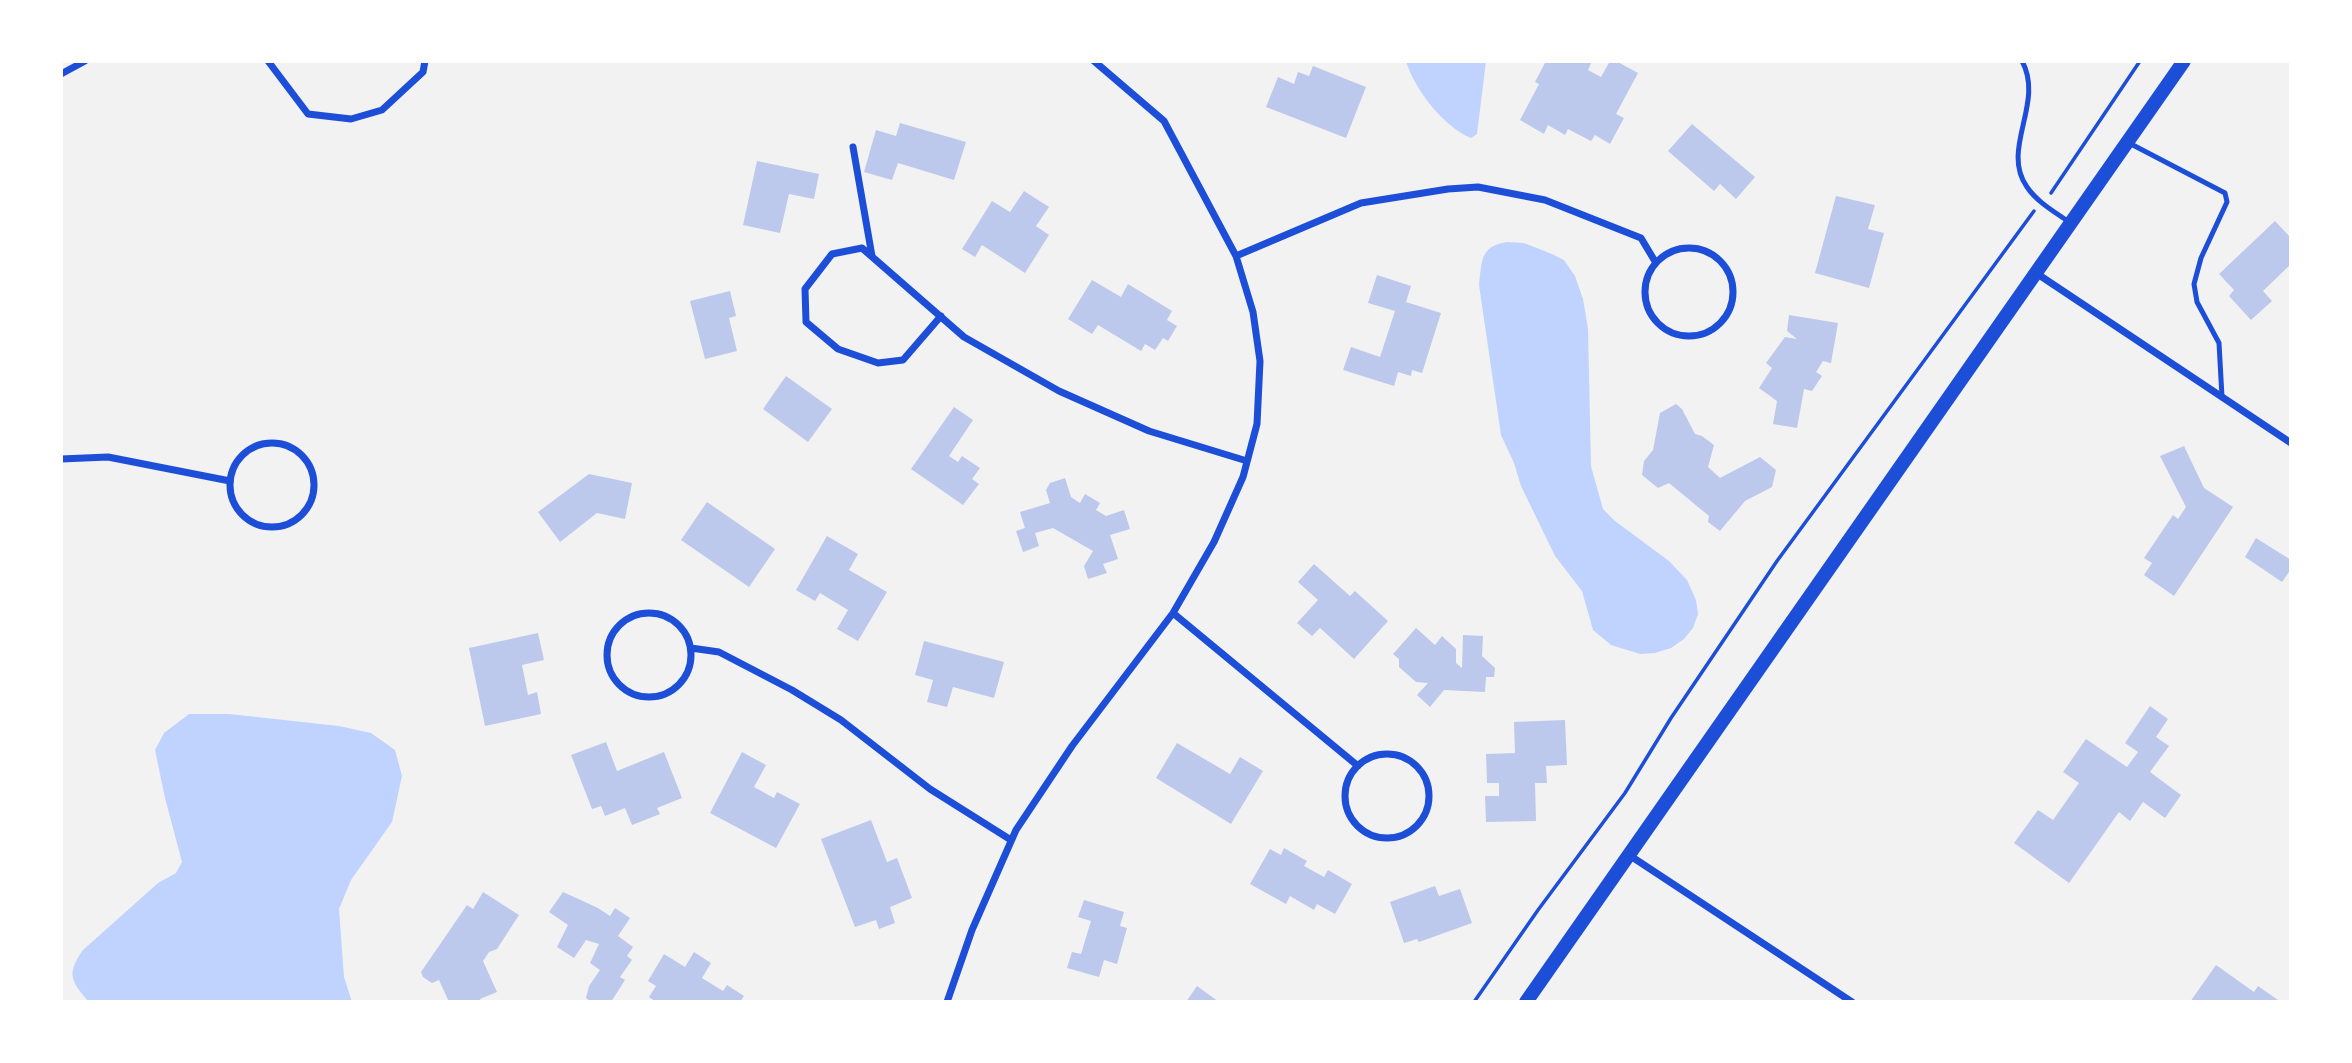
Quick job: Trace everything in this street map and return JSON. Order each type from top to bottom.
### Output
[{"type":"main road","points":[[1526,1002],[2184,61]]},
{"type":"street","points":[[61,74],[74,64],[85,61]]},
{"type":"street","points":[[268,61],[308,114],[351,119],[382,110],[423,72],[425,61]]},
{"type":"street","points":[[947,1002],[972,930],[1012,841],[1072,746],[1173,613],[1214,542],[1243,477],[1257,424],[1260,361],[1253,312],[1236,256],[1164,121],[1094,61]]},
{"type":"street","points":[[853,146],[872,257]]},
{"type":"street","points":[[1236,256],[1361,203],[1478,187],[1545,200],[1641,239],[1656,263]]},
{"type":"street","points":[[940,316],[903,360],[878,363],[838,349],[806,322],[805,289],[832,254],[862,248],[872,257],[940,316],[964,337],[1059,391],[1149,431],[1248,461]]},
{"type":"street","points":[[1682,248],[1697,248],[1712,253],[1723,263],[1731,276],[1734,291],[1732,306],[1724,319],[1713,329],[1701,334],[1689,336],[1665,329],[1649,310],[1646,298],[1649,274],[1656,263],[1668,253],[1682,248]]},
{"type":"street","points":[[2036,273],[2291,443]]},
{"type":"street","points":[[264,443],[278,443],[302,455],[314,478],[314,492],[309,506],[300,517],[288,525],[273,528],[259,526],[236,509],[230,495],[230,481],[233,468],[251,448],[264,443]]},
{"type":"street","points":[[61,460],[108,457],[230,481]]},
{"type":"street","points":[[652,612],[666,615],[678,623],[691,648],[691,662],[678,686],[653,697],[626,691],[616,682],[606,657],[614,630],[625,620],[652,612]]},
{"type":"street","points":[[1173,613],[1357,766]]},
{"type":"street","points":[[691,648],[719,652],[792,690],[841,720],[930,789],[1012,841]]},
{"type":"street","points":[[1383,754],[1398,755],[1416,765],[1427,783],[1429,798],[1426,812],[1418,824],[1395,837],[1369,834],[1358,826],[1346,803],[1346,789],[1357,766],[1369,757],[1383,754]]},
{"type":"street","points":[[1629,855],[1852,1002]]},
{"type":"lane","points":[[2022,61],[2028,73],[2030,89],[2018,146],[2018,167],[2026,187],[2041,202],[2071,223]]},
{"type":"lane","points":[[2127,142],[2225,193],[2227,202],[2201,258],[2194,284],[2197,302],[2219,343],[2222,397]]},
{"type":"path","points":[[1474,1002],[1625,793],[1671,718],[1777,561],[2041,202],[2047,199],[2140,61]]},
{"type":"water","points":[[1406,61],[1486,61],[1477,134],[1471,138],[1461,133],[1431,106]]},
{"type":"water","points":[[1507,242],[1524,243],[1564,260],[1575,276],[1583,299],[1588,329],[1591,466],[1603,509],[1669,561],[1687,580],[1696,600],[1698,614],[1693,628],[1671,648],[1640,654],[1611,645],[1593,630],[1582,591],[1555,556],[1521,486],[1501,435],[1479,285],[1482,262],[1487,251]]},
{"type":"water","points":[[189,714],[229,714],[339,726],[371,733],[395,750],[402,776],[392,822],[351,880],[339,909],[344,977],[352,1002],[89,1002],[75,983],[74,965],[83,950],[158,883],[176,873],[182,862],[155,750],[164,733]]},
{"type":"building","points":[[1546,61],[1592,61],[1588,70],[1601,77],[1610,61],[1616,61],[1638,73],[1616,114],[1624,118],[1610,144],[1595,135],[1591,141],[1568,129],[1565,135],[1548,125],[1544,134],[1520,120],[1539,84],[1535,82]]},
{"type":"building","points":[[1313,66],[1366,87],[1346,138],[1266,107],[1278,77],[1294,84],[1298,72],[1309,76]]},
{"type":"building","points":[[900,123],[966,142],[954,180],[898,163],[892,180],[864,172],[876,130],[896,136]]},
{"type":"building","points":[[1692,124],[1755,177],[1736,199],[1720,184],[1714,191],[1668,151]]},
{"type":"building","points":[[757,161],[819,174],[814,199],[789,194],[780,233],[743,225]]},
{"type":"building","points":[[1024,191],[1049,207],[1036,226],[1049,235],[1025,273],[982,245],[975,257],[962,249],[992,201],[1010,212]]},
{"type":"building","points":[[1836,196],[1875,205],[1868,229],[1884,233],[1869,288],[1815,273]]},
{"type":"building","points":[[2275,221],[2291,238],[2291,264],[2263,291],[2272,301],[2251,320],[2229,296],[2234,290],[2219,274]]},
{"type":"building","points":[[1377,275],[1411,286],[1406,302],[1441,313],[1422,373],[1412,370],[1411,376],[1398,372],[1394,386],[1343,370],[1351,347],[1380,357],[1395,311],[1368,303]]},
{"type":"building","points":[[1092,280],[1121,297],[1128,284],[1172,311],[1167,320],[1177,326],[1168,341],[1163,338],[1155,350],[1145,344],[1141,351],[1098,325],[1092,334],[1068,319]]},
{"type":"building","points":[[730,291],[736,316],[729,318],[737,351],[705,359],[690,301]]},
{"type":"building","points":[[1789,315],[1838,323],[1831,363],[1823,361],[1816,372],[1822,376],[1812,391],[1804,389],[1797,428],[1773,424],[1777,401],[1759,388],[1772,368],[1766,363],[1785,337],[1797,339],[1787,331]]},
{"type":"building","points":[[786,376],[832,409],[808,442],[763,409]]},
{"type":"building","points":[[1676,404],[1682,409],[1695,434],[1714,445],[1708,467],[1720,478],[1760,457],[1776,470],[1772,487],[1745,501],[1720,531],[1708,522],[1709,516],[1669,483],[1658,488],[1642,475],[1644,461],[1653,450],[1660,413]]},
{"type":"building","points":[[954,407],[973,420],[949,456],[958,462],[962,456],[980,468],[972,479],[979,484],[963,505],[911,469]]},
{"type":"building","points":[[2184,446],[2204,488],[2233,507],[2174,596],[2144,575],[2152,563],[2144,558],[2173,515],[2178,519],[2186,507],[2160,456]]},
{"type":"building","points":[[589,474],[632,483],[625,519],[597,513],[560,542],[538,512]]},
{"type":"building","points":[[1065,478],[1071,497],[1080,503],[1085,494],[1100,503],[1096,510],[1106,516],[1124,510],[1130,529],[1110,535],[1118,559],[1103,564],[1107,573],[1088,579],[1084,566],[1093,551],[1053,528],[1035,533],[1039,546],[1023,552],[1016,531],[1025,528],[1020,512],[1050,503],[1046,490],[1050,483]]},
{"type":"building","points":[[707,502],[775,549],[749,587],[681,540]]},
{"type":"building","points":[[827,536],[858,554],[849,570],[887,592],[858,641],[837,629],[848,610],[820,593],[815,601],[796,590]]},
{"type":"building","points":[[2256,538],[2291,560],[2291,569],[2282,582],[2245,557]]},
{"type":"building","points":[[1314,564],[1350,596],[1355,591],[1388,621],[1354,659],[1320,628],[1312,636],[1297,623],[1318,600],[1298,582]]},
{"type":"building","points":[[1416,628],[1435,645],[1442,636],[1456,649],[1456,663],[1462,668],[1463,635],[1483,636],[1482,656],[1495,668],[1494,677],[1486,677],[1485,692],[1444,690],[1430,707],[1417,695],[1428,683],[1416,682],[1399,667],[1399,659],[1393,654]]},
{"type":"building","points":[[538,633],[544,660],[522,665],[528,695],[537,692],[541,714],[485,726],[469,648]]},
{"type":"building","points":[[924,641],[1004,662],[994,698],[953,687],[947,707],[927,702],[933,680],[915,675]]},
{"type":"building","points":[[2150,706],[2168,719],[2156,737],[2169,746],[2150,772],[2181,795],[2165,818],[2143,802],[2130,821],[2119,812],[2069,883],[2014,843],[2038,810],[2053,820],[2079,783],[2063,772],[2086,739],[2127,767],[2138,752],[2125,743]]},
{"type":"building","points":[[1565,720],[1567,765],[1546,766],[1547,783],[1535,783],[1536,821],[1486,822],[1485,796],[1499,796],[1499,783],[1487,783],[1486,754],[1515,753],[1514,722]]},
{"type":"building","points":[[606,742],[617,771],[664,752],[682,798],[657,808],[660,814],[632,825],[625,808],[605,816],[601,806],[592,809],[571,755]]},
{"type":"building","points":[[1177,743],[1230,774],[1240,757],[1263,771],[1231,824],[1156,778]]},
{"type":"building","points":[[742,752],[766,765],[754,787],[774,798],[777,792],[800,804],[776,848],[710,813]]},
{"type":"building","points":[[871,820],[887,862],[897,858],[912,898],[890,907],[895,923],[879,929],[876,920],[855,927],[821,839]]},
{"type":"building","points":[[1284,848],[1307,861],[1304,866],[1324,877],[1328,870],[1352,884],[1335,914],[1317,904],[1314,910],[1290,896],[1286,904],[1250,884],[1270,849],[1281,855]]},
{"type":"building","points":[[1435,886],[1439,896],[1460,889],[1472,923],[1419,942],[1417,939],[1404,943],[1390,902]]},
{"type":"building","points":[[483,892],[519,915],[497,949],[489,952],[483,961],[497,992],[480,999],[481,1002],[449,1002],[439,980],[432,983],[423,977],[421,972],[467,905],[473,909]]},
{"type":"building","points":[[563,892],[610,916],[615,908],[630,918],[618,936],[633,947],[627,956],[632,960],[620,977],[625,980],[611,1002],[591,1002],[586,998],[589,986],[600,970],[590,963],[599,944],[586,940],[574,958],[557,947],[568,925],[549,912]]},
{"type":"building","points":[[1084,900],[1124,912],[1120,926],[1127,928],[1117,964],[1104,960],[1099,977],[1067,968],[1072,952],[1081,954],[1091,921],[1078,917]]},
{"type":"building","points":[[694,952],[711,963],[702,978],[723,991],[727,985],[744,996],[740,1002],[656,1002],[649,997],[656,986],[648,981],[664,954],[685,967]]},
{"type":"building","points":[[2216,965],[2254,992],[2258,986],[2281,1002],[2190,1002]]},
{"type":"building","points":[[1197,986],[1219,1002],[1186,1002]]}]
